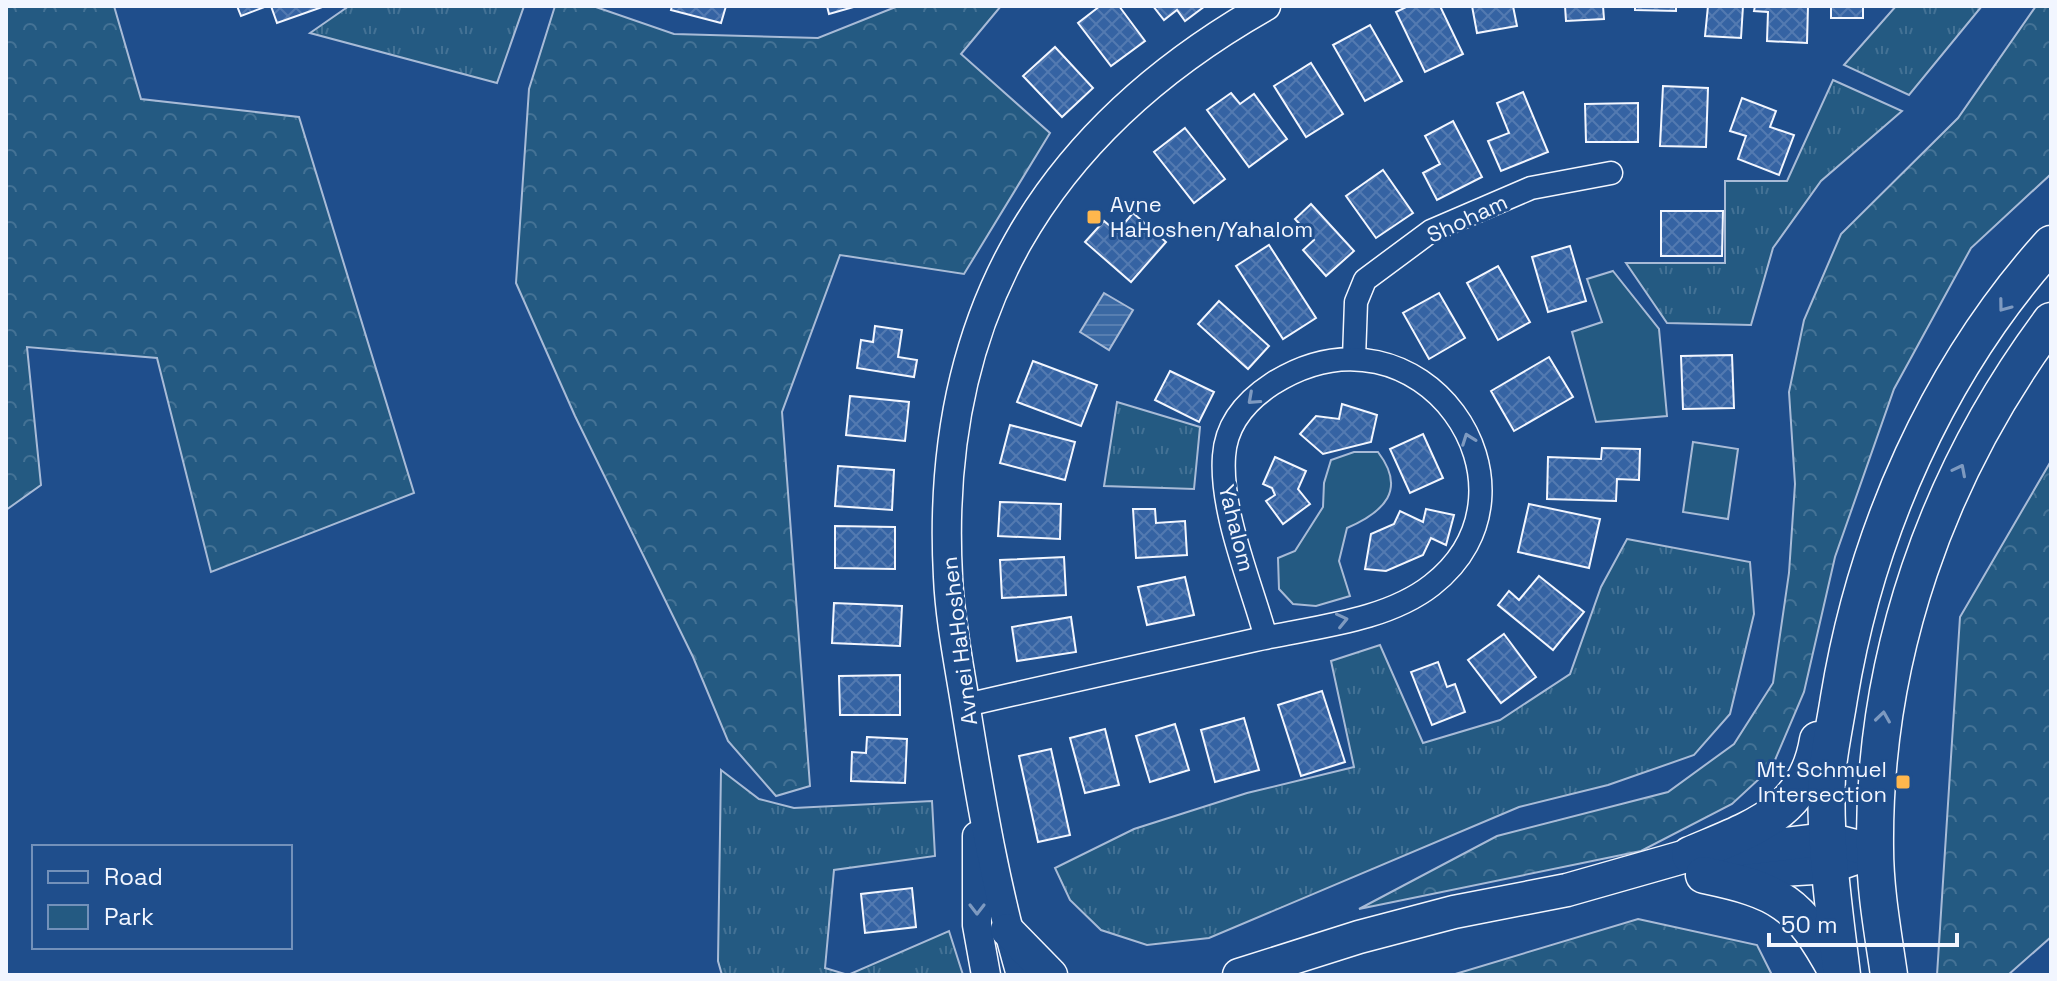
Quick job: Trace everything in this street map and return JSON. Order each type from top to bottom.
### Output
[{"type":"main road","points":[[1697,865],[1783,809],[1803,785],[1817,746],[1843,602],[1899,446],[1939,381],[2051,244]]},
{"type":"main road","points":[[1889,975],[1875,851],[1882,719],[1893,653],[1914,582],[1945,500],[1984,425],[2051,321]]},
{"type":"main road","points":[[1840,975],[1829,853],[1827,775],[1850,632],[1876,547],[1909,464],[1978,337]]},
{"type":"main road","points":[[1239,975],[1359,937],[1454,912],[1697,865],[1875,851]]},
{"type":"main road","points":[[1697,865],[1781,898],[1810,927],[1840,975]]},
{"type":"main road","points":[[1007,930],[1051,975]]},
{"type":"street","name":"Avnei HaHoshen","points":[[1021,975],[1007,930],[977,775],[948,578],[948,514],[954,445],[966,372],[981,318],[1007,257],[1038,204],[1129,101],[1221,31],[1266,6]]},
{"type":"street","name":"Shoham","points":[[1354,358],[1356,302],[1365,280],[1431,231],[1531,188],[1611,173]]},
{"type":"street","name":"Yahalom","points":[[966,705],[1266,638],[1373,613],[1431,586],[1454,564],[1469,540],[1479,502],[1477,470],[1469,435],[1448,403],[1423,379],[1386,363],[1354,358],[1319,363],[1279,379],[1248,399],[1233,424],[1224,453],[1224,483],[1266,638]]},
{"type":"street","name":"Avnei HaHoshen","points":[[977,775],[977,925],[986,975]]},
{"type":"green space","points":[[6,6],[114,6],[141,99],[299,117],[414,493],[211,572],[157,358],[27,347],[41,485],[6,510]]},
{"type":"green space","points":[[349,6],[524,6],[497,83],[310,33]]},
{"type":"green space","points":[[555,6],[593,6],[674,34],[818,38],[898,6],[1001,6],[961,54],[1050,133],[964,274],[840,255],[782,412],[810,786],[776,796],[728,741],[693,657],[575,416],[516,283],[529,89]]},
{"type":"green space","points":[[1896,6],[1982,6],[1909,95],[1844,65]]},
{"type":"green space","points":[[2036,6],[2051,6],[2051,174],[1971,248],[1894,389],[1835,557],[1804,692],[1772,767],[1732,804],[1641,851],[1359,909],[1497,836],[1668,792],[1734,744],[1773,683],[1789,573],[1795,484],[1789,392],[1804,320],[1841,234],[1958,118]]},
{"type":"green space","points":[[1833,80],[1902,111],[1821,181],[1773,248],[1751,325],[1667,323],[1626,263],[1725,263],[1725,181],[1787,181]]},
{"type":"green space","points":[[1613,271],[1659,329],[1667,416],[1596,422],[1572,332],[1602,322],[1587,279]]},
{"type":"green space","points":[[1117,402],[1200,427],[1194,489],[1104,486]]},
{"type":"green space","points":[[1693,442],[1738,449],[1728,519],[1683,512]]},
{"type":"green space","points":[[1354,452],[1378,452],[1387,466],[1391,489],[1381,507],[1372,515],[1347,528],[1339,561],[1350,596],[1316,606],[1293,604],[1279,589],[1278,558],[1295,551],[1323,507],[1324,483],[1331,460]]},
{"type":"green space","points":[[2051,461],[2051,937],[2008,975],[1937,975],[1960,617]]},
{"type":"green space","points":[[1627,539],[1750,562],[1754,614],[1730,714],[1694,755],[1608,785],[1519,807],[1209,938],[1147,945],[1101,930],[1070,900],[1055,868],[1134,829],[1247,793],[1354,767],[1331,661],[1380,645],[1423,743],[1500,720],[1570,674],[1601,587]]},
{"type":"green space","points":[[721,770],[759,799],[794,808],[932,801],[935,856],[834,870],[825,968],[848,975],[722,975],[718,961]]},
{"type":"green space","points":[[1638,919],[1757,945],[1772,975],[1452,975]]},
{"type":"green space","points":[[949,931],[963,975],[848,975]]},
{"type":"shaded area","points":[[1104,293],[1133,310],[1109,350],[1080,332]]},
{"type":"building","points":[[237,6],[267,6],[241,16]]},
{"type":"building","points":[[271,6],[325,6],[277,23]]},
{"type":"building","points":[[672,6],[726,6],[721,23],[671,10]]},
{"type":"building","points":[[827,6],[857,6],[829,14]]},
{"type":"building","points":[[1100,6],[1119,6],[1145,41],[1111,66],[1078,23]]},
{"type":"building","points":[[1153,6],[1205,6],[1185,21],[1177,10],[1164,20]]},
{"type":"building","points":[[1408,6],[1440,6],[1463,54],[1425,72],[1396,12]]},
{"type":"building","points":[[1472,6],[1513,6],[1517,26],[1477,33]]},
{"type":"building","points":[[1565,6],[1603,6],[1604,19],[1566,21]]},
{"type":"building","points":[[1635,6],[1676,6],[1676,11],[1635,10]]},
{"type":"building","points":[[1708,6],[1743,6],[1741,38],[1705,36]]},
{"type":"building","points":[[1755,6],[1808,6],[1807,43],[1767,41],[1768,12],[1754,11]]},
{"type":"building","points":[[1831,6],[1863,6],[1863,18],[1831,18]]},
{"type":"building","points":[[1370,25],[1402,81],[1365,101],[1333,45]]},
{"type":"building","points":[[1055,47],[1093,88],[1062,117],[1023,76]]},
{"type":"building","points":[[1311,63],[1343,114],[1306,137],[1274,86]]},
{"type":"building","points":[[1663,86],[1708,88],[1706,147],[1660,146]]},
{"type":"building","points":[[1523,92],[1548,152],[1501,171],[1488,141],[1509,133],[1497,103]]},
{"type":"building","points":[[1231,93],[1240,104],[1254,94],[1287,139],[1249,167],[1207,110]]},
{"type":"building","points":[[1742,98],[1776,111],[1770,127],[1794,135],[1779,175],[1738,159],[1746,136],[1730,131]]},
{"type":"building","points":[[1638,103],[1638,142],[1586,142],[1585,104]]},
{"type":"building","points":[[1453,121],[1482,177],[1437,200],[1423,173],[1440,164],[1425,136]]},
{"type":"building","points":[[1185,128],[1225,179],[1194,203],[1154,152]]},
{"type":"building","points":[[1383,170],[1413,213],[1376,238],[1346,196]]},
{"type":"building","points":[[1311,204],[1354,251],[1326,276],[1303,250],[1314,240],[1295,219]]},
{"type":"building","points":[[1661,211],[1723,211],[1722,256],[1661,256]]},
{"type":"building","points":[[1133,213],[1166,242],[1131,282],[1085,242],[1104,221],[1117,232]]},
{"type":"building","points":[[1269,245],[1316,318],[1283,339],[1236,266]]},
{"type":"building","points":[[1570,246],[1586,301],[1548,312],[1532,257]]},
{"type":"building","points":[[1498,266],[1530,322],[1498,340],[1467,283]]},
{"type":"building","points":[[1439,293],[1465,338],[1429,359],[1403,313]]},
{"type":"building","points":[[1219,301],[1269,346],[1248,369],[1198,324]]},
{"type":"building","points":[[875,326],[902,330],[898,357],[917,360],[914,377],[857,368],[861,340],[873,342]]},
{"type":"building","points":[[1732,355],[1734,408],[1683,409],[1681,356]]},
{"type":"building","points":[[1549,357],[1573,397],[1514,431],[1491,391]]},
{"type":"building","points":[[1033,361],[1097,385],[1081,426],[1017,402]]},
{"type":"building","points":[[1170,371],[1214,392],[1199,422],[1155,400]]},
{"type":"building","points":[[850,396],[909,402],[905,441],[846,435]]},
{"type":"building","points":[[1342,404],[1377,415],[1371,442],[1323,454],[1300,434],[1316,416],[1339,419]]},
{"type":"building","points":[[1010,425],[1075,442],[1065,480],[1000,463]]},
{"type":"building","points":[[1423,434],[1443,478],[1410,493],[1390,449]]},
{"type":"building","points":[[1602,448],[1640,449],[1639,480],[1617,479],[1616,501],[1547,499],[1548,457],[1601,459]]},
{"type":"building","points":[[1275,457],[1306,471],[1298,489],[1310,504],[1283,524],[1266,501],[1275,495],[1272,488],[1263,484]]},
{"type":"building","points":[[838,466],[894,470],[892,510],[835,506]]},
{"type":"building","points":[[1000,502],[1061,504],[1060,539],[998,536]]},
{"type":"building","points":[[1529,504],[1600,519],[1589,568],[1518,552]]},
{"type":"building","points":[[1133,509],[1155,509],[1156,523],[1185,521],[1187,555],[1136,558]]},
{"type":"building","points":[[1426,509],[1454,515],[1446,545],[1431,538],[1423,555],[1386,571],[1365,569],[1371,534],[1394,524],[1400,511],[1423,522]]},
{"type":"building","points":[[835,526],[895,527],[895,569],[835,568]]},
{"type":"building","points":[[1064,557],[1066,595],[1002,598],[1000,560]]},
{"type":"building","points":[[1539,576],[1584,612],[1553,650],[1498,605],[1509,591],[1519,600]]},
{"type":"building","points":[[1185,577],[1194,615],[1147,625],[1138,587]]},
{"type":"building","points":[[834,603],[902,606],[900,646],[832,643]]},
{"type":"building","points":[[1071,617],[1076,652],[1017,661],[1012,627]]},
{"type":"building","points":[[1504,634],[1536,677],[1501,703],[1468,660]]},
{"type":"building","points":[[1438,662],[1447,687],[1455,684],[1465,712],[1432,725],[1411,672]]},
{"type":"building","points":[[900,675],[900,715],[840,715],[839,676]]},
{"type":"building","points":[[1322,691],[1345,762],[1301,776],[1278,705]]},
{"type":"building","points":[[1244,718],[1259,770],[1215,782],[1201,730]]},
{"type":"building","points":[[1175,724],[1189,770],[1150,782],[1136,736]]},
{"type":"building","points":[[1105,729],[1119,785],[1085,793],[1070,738]]},
{"type":"building","points":[[867,737],[907,739],[905,783],[851,781],[852,752],[866,753]]},
{"type":"building","points":[[1051,749],[1070,835],[1038,842],[1019,756]]},
{"type":"building","points":[[912,888],[916,927],[865,933],[861,894]]},
{"type":"place","name":"Avne HaHoshen/Yahalom","points":[[1094,217]]},
{"type":"place","name":"Mt. Schmuel Intersection","points":[[1903,782]]}]
